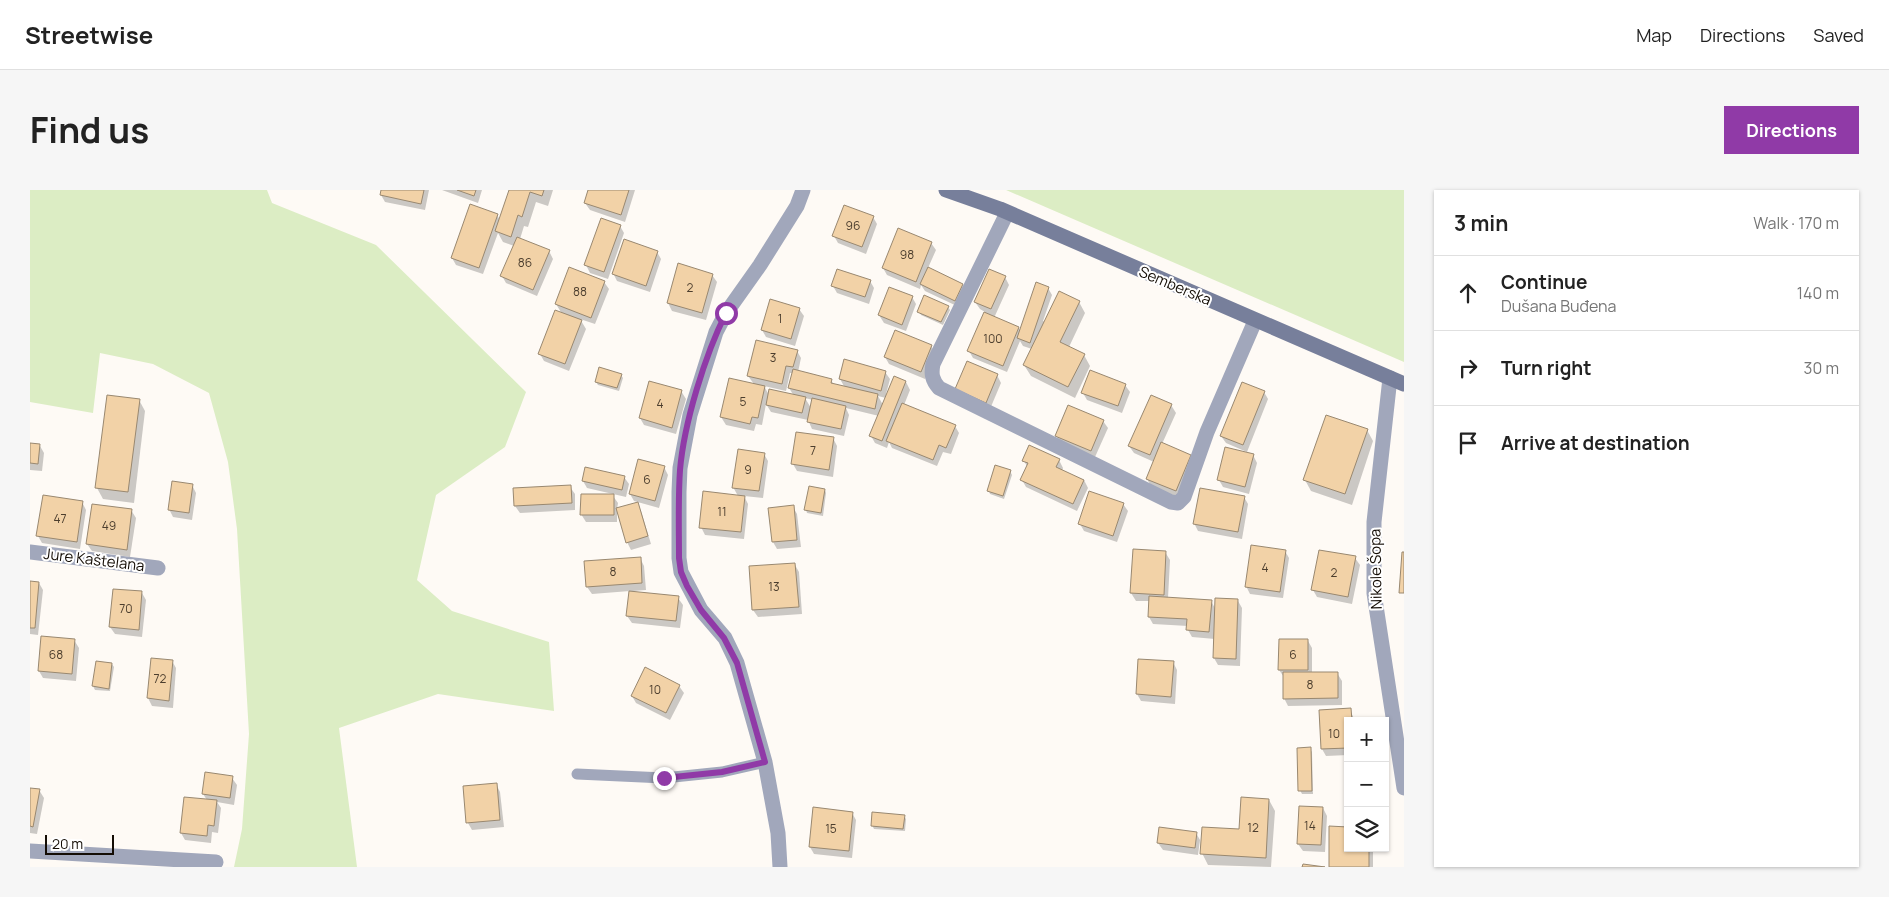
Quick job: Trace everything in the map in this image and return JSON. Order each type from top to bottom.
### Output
[{"type":"main road","name":"Semberska","points":[[946,190],[1007,213],[1397,381]]},
{"type":"street","points":[[780,867],[778,833],[765,762],[737,663],[724,638],[701,610],[681,572],[679,558],[680,468],[690,415],[716,332],[726,313],[797,206],[803,190]]},
{"type":"street","points":[[1007,213],[934,364],[932,371],[933,381],[938,388],[1171,502],[1178,502],[1184,497],[1207,432],[1255,321]]},
{"type":"street","name":"Nikole Šopa","points":[[1397,381],[1374,522],[1374,593],[1404,788]]},
{"type":"street","name":"Jure Kaštelana","points":[[30,552],[158,568]]},
{"type":"street","points":[[30,851],[71,861],[216,862]]},
{"type":"lane","points":[[577,774],[664,778],[722,772],[765,762]]},
{"type":"green space","points":[[30,190],[267,190],[272,203],[376,245],[526,392],[505,447],[436,495],[417,580],[452,611],[549,642],[554,711],[438,694],[339,728],[357,867],[234,867],[242,829],[249,734],[237,529],[228,462],[209,393],[153,364],[100,353],[93,413],[30,402]]},
{"type":"green space","points":[[1006,190],[1404,190],[1404,362]]},
{"type":"building","points":[[381,190],[424,190],[421,204],[380,195]]},
{"type":"building","points":[[457,190],[476,190],[474,196]]},
{"type":"building","points":[[509,190],[544,190],[542,196],[530,192],[522,217],[518,215],[511,237],[495,231]]},
{"type":"building","points":[[588,190],[629,190],[621,215],[584,203]]},
{"type":"building","points":[[470,204],[498,214],[479,268],[451,258]]},
{"type":"building","points":[[844,205],[874,216],[862,247],[832,236]]},
{"type":"building","points":[[601,218],[621,225],[604,272],[584,265]]},
{"type":"building","points":[[898,228],[932,242],[916,282],[882,268]]},
{"type":"building","points":[[517,237],[550,250],[533,290],[500,276]]},
{"type":"building","points":[[624,239],[658,251],[646,286],[612,274]]},
{"type":"building","points":[[678,263],[713,274],[702,313],[667,303]]},
{"type":"building","points":[[569,267],[605,281],[591,318],[555,304]]},
{"type":"building","points":[[928,267],[963,284],[955,301],[920,284]]},
{"type":"building","points":[[837,269],[871,280],[865,297],[831,286]]},
{"type":"building","points":[[989,269],[1006,276],[991,309],[974,302]]},
{"type":"building","points":[[1036,282],[1049,287],[1030,343],[1017,338]]},
{"type":"building","points":[[889,287],[913,296],[902,325],[878,315]]},
{"type":"building","points":[[1059,291],[1080,301],[1060,342],[1085,354],[1068,387],[1023,365]]},
{"type":"building","points":[[924,295],[949,306],[941,322],[917,312]]},
{"type":"building","points":[[770,299],[800,308],[791,339],[761,330]]},
{"type":"building","points":[[555,310],[582,320],[565,364],[538,354]]},
{"type":"building","points":[[984,312],[1019,327],[1003,366],[967,351]]},
{"type":"building","points":[[895,330],[932,345],[921,372],[884,357]]},
{"type":"building","points":[[756,340],[798,350],[793,367],[786,366],[782,384],[747,376]]},
{"type":"building","points":[[844,359],[886,371],[881,391],[839,379]]},
{"type":"building","points":[[967,361],[998,374],[986,403],[955,389]]},
{"type":"building","points":[[599,367],[622,374],[617,388],[595,382]]},
{"type":"building","points":[[793,369],[832,379],[831,383],[878,394],[875,409],[788,388]]},
{"type":"building","points":[[1090,370],[1126,384],[1118,406],[1081,393]]},
{"type":"building","points":[[894,376],[906,381],[882,441],[869,436]]},
{"type":"building","points":[[729,378],[765,386],[758,418],[752,417],[750,424],[720,417]]},
{"type":"building","points":[[649,381],[682,390],[672,428],[639,418]]},
{"type":"building","points":[[1242,382],[1265,391],[1243,445],[1220,436]]},
{"type":"building","points":[[769,389],[806,397],[802,413],[766,405]]},
{"type":"building","points":[[107,395],[140,399],[128,492],[95,488]]},
{"type":"building","points":[[1151,395],[1172,404],[1150,455],[1128,446]]},
{"type":"building","points":[[812,398],[846,406],[841,429],[807,422]]},
{"type":"building","points":[[902,403],[956,425],[946,448],[939,445],[933,460],[886,441]]},
{"type":"building","points":[[1068,405],[1104,420],[1091,451],[1055,436]]},
{"type":"building","points":[[1326,415],[1368,429],[1345,494],[1303,480]]},
{"type":"building","points":[[796,432],[834,437],[829,470],[791,464]]},
{"type":"building","points":[[1161,442],[1191,455],[1176,491],[1146,479]]},
{"type":"building","points":[[30,443],[40,444],[38,464],[30,463]]},
{"type":"building","points":[[1029,445],[1060,459],[1056,467],[1084,480],[1073,504],[1020,480],[1028,463],[1022,461]]},
{"type":"building","points":[[1225,447],[1254,454],[1245,487],[1217,480]]},
{"type":"building","points":[[738,449],[765,453],[759,491],[732,488]]},
{"type":"building","points":[[638,459],[665,466],[655,501],[629,494]]},
{"type":"building","points":[[995,465],[1011,470],[1003,496],[987,491]]},
{"type":"building","points":[[585,467],[625,476],[622,490],[582,481]]},
{"type":"building","points":[[172,481],[193,484],[189,513],[168,510]]},
{"type":"building","points":[[571,485],[572,503],[514,506],[513,488]]},
{"type":"building","points":[[809,486],[825,489],[821,513],[804,510]]},
{"type":"building","points":[[1200,488],[1245,496],[1238,532],[1193,524]]},
{"type":"building","points":[[703,491],[745,496],[741,532],[699,528]]},
{"type":"building","points":[[1089,491],[1124,503],[1113,536],[1078,524]]},
{"type":"building","points":[[581,494],[614,494],[614,515],[580,515]]},
{"type":"building","points":[[43,495],[83,501],[77,542],[36,536]]},
{"type":"building","points":[[638,502],[648,536],[626,543],[616,508]]},
{"type":"building","points":[[92,504],[132,509],[127,550],[86,544]]},
{"type":"building","points":[[794,505],[797,540],[772,542],[768,508]]},
{"type":"building","points":[[1251,545],[1286,550],[1280,592],[1245,587]]},
{"type":"building","points":[[1133,549],[1166,551],[1164,595],[1130,593]]},
{"type":"building","points":[[1319,550],[1356,556],[1348,597],[1311,590]]},
{"type":"building","points":[[1402,552],[1404,552],[1404,593],[1399,593]]},
{"type":"building","points":[[641,557],[642,583],[586,587],[584,561]]},
{"type":"building","points":[[795,563],[799,607],[752,610],[749,566]]},
{"type":"building","points":[[30,581],[39,582],[35,628],[30,628]]},
{"type":"building","points":[[113,589],[142,591],[139,630],[109,627]]},
{"type":"building","points":[[629,591],[679,596],[676,621],[626,616]]},
{"type":"building","points":[[1149,596],[1212,600],[1209,632],[1186,630],[1187,619],[1148,617]]},
{"type":"building","points":[[1215,598],[1238,599],[1236,659],[1213,658]]},
{"type":"building","points":[[41,636],[75,639],[72,674],[38,671]]},
{"type":"building","points":[[1279,639],[1308,639],[1308,670],[1278,670]]},
{"type":"building","points":[[151,658],[173,660],[169,701],[147,698]]},
{"type":"building","points":[[1138,659],[1174,661],[1171,697],[1136,694]]},
{"type":"building","points":[[96,661],[112,663],[109,689],[92,686]]},
{"type":"building","points":[[645,667],[680,685],[666,713],[631,696]]},
{"type":"building","points":[[1283,672],[1338,672],[1338,698],[1283,699]]},
{"type":"building","points":[[1351,708],[1352,717],[1344,717],[1344,748],[1321,749],[1319,710]]},
{"type":"building","points":[[1311,747],[1312,791],[1298,791],[1297,748]]},
{"type":"building","points":[[205,772],[233,776],[230,798],[202,794]]},
{"type":"building","points":[[497,783],[500,820],[466,823],[463,786]]},
{"type":"building","points":[[30,788],[40,789],[33,827],[30,826]]},
{"type":"building","points":[[184,797],[217,800],[214,826],[208,825],[207,836],[180,833]]},
{"type":"building","points":[[1241,797],[1269,799],[1266,858],[1200,854],[1202,827],[1239,829]]},
{"type":"building","points":[[1299,806],[1323,807],[1321,845],[1297,844]]},
{"type":"building","points":[[813,807],[853,812],[849,851],[809,847]]},
{"type":"building","points":[[872,812],[905,815],[903,829],[871,826]]},
{"type":"building","points":[[1329,826],[1344,827],[1344,852],[1369,852],[1369,867],[1329,867]]},
{"type":"building","points":[[1159,827],[1197,832],[1195,848],[1157,843]]},
{"type":"building","points":[[1303,864],[1325,867],[1302,867]]},
{"type":"route","points":[[664,778],[722,772],[765,762],[737,663],[724,638],[701,610],[687,586],[681,572],[679,558],[680,468],[690,415],[710,348],[726,313]]}]
